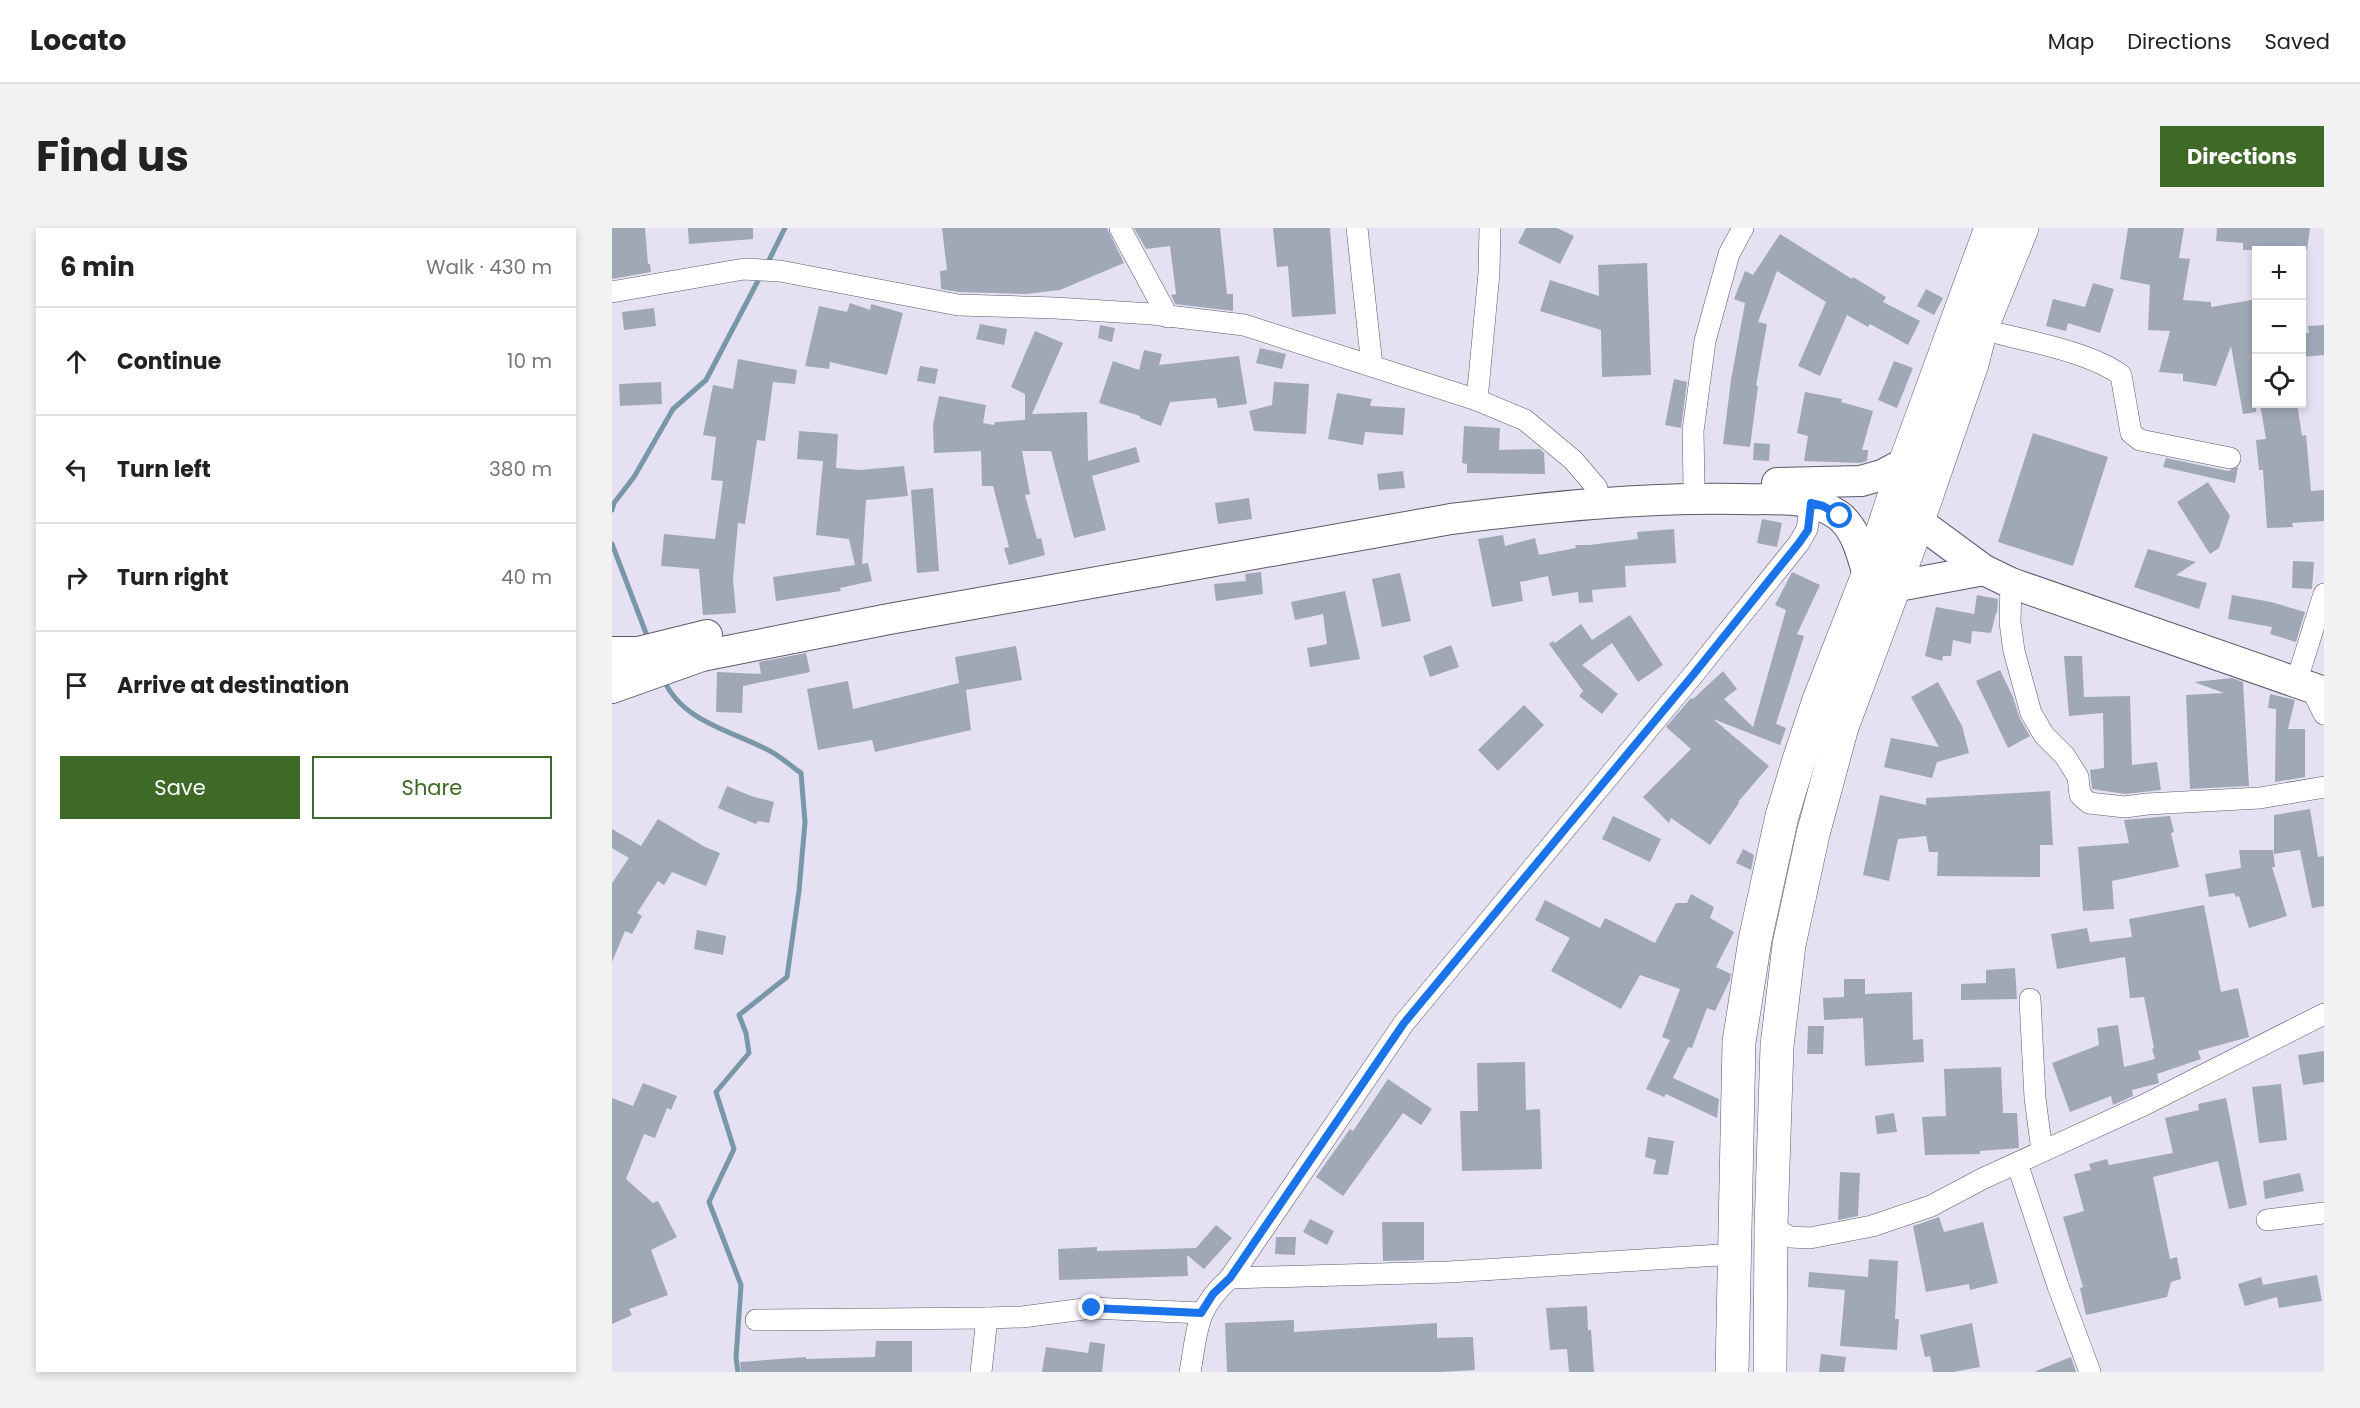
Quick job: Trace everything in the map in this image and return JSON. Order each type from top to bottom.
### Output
[{"type":"highway","points":[[1770,1372],[1771,1226],[1777,1046],[1789,945],[1813,834],[1881,581],[1905,463],[1991,228]]},
{"type":"highway","points":[[1732,1372],[1739,1042],[1755,940],[1782,816],[1799,760],[1881,581],[1916,520],[1972,364],[1981,329],[2022,228]]},
{"type":"street","points":[[1120,228],[1168,316]]},
{"type":"street","points":[[1357,228],[1372,366]]},
{"type":"street","points":[[1477,400],[1489,273],[1490,228]]},
{"type":"street","points":[[1694,484],[1693,431],[1705,341],[1729,254],[1743,228]]},
{"type":"street","points":[[612,292],[744,269],[780,271],[958,305],[1055,308],[1168,316],[1244,325],[1477,400],[1525,420],[1573,460],[1597,488]]},
{"type":"street","points":[[1981,329],[2109,366],[2121,375],[2131,433],[2140,440],[2230,458]]},
{"type":"street","points":[[612,677],[644,657],[714,634],[1395,512],[1502,496],[1597,488],[1694,484],[1862,482],[1905,463]]},
{"type":"street","points":[[612,688],[644,657],[702,656],[889,619],[1451,519],[1532,508],[1690,498],[1797,500],[1823,506],[1840,516],[1853,532],[1881,581],[1984,570]]},
{"type":"street","points":[[1190,1372],[1201,1313],[1213,1294],[1230,1278],[1404,1023],[1799,543],[1808,530],[1811,503]]},
{"type":"street","points":[[1916,520],[1984,570],[2011,583],[2314,694],[2324,594]]},
{"type":"street","points":[[2011,583],[2010,621],[2014,651],[2031,713],[2044,735],[2065,756],[2078,777],[2080,795],[2089,803],[2125,807],[2260,798],[2324,787]]},
{"type":"street","points":[[2030,999],[2035,1098],[2042,1152]]},
{"type":"street","points":[[1771,1226],[1790,1237],[1810,1238],[1872,1226],[1931,1206],[2017,1163],[2144,1105],[2324,1014]]},
{"type":"street","points":[[2017,1163],[2058,1286],[2090,1372]]},
{"type":"street","points":[[2267,1220],[2324,1213]]},
{"type":"street","points":[[1230,1278],[1449,1272],[1736,1254]]},
{"type":"street","points":[[756,1320],[1022,1317],[1092,1308],[1201,1313]]},
{"type":"street","points":[[981,1372],[987,1318]]},
{"type":"building","points":[[612,228],[645,228],[648,264],[650,264],[651,272],[612,279]]},
{"type":"building","points":[[688,228],[753,228],[753,239],[689,244]]},
{"type":"building","points":[[942,228],[1107,228],[1124,263],[1060,290],[1026,294],[959,292],[941,289],[940,271],[947,270]]},
{"type":"building","points":[[1134,228],[1220,228],[1227,294],[1233,294],[1233,311],[1175,304],[1171,295],[1176,294],[1170,246],[1146,249]]},
{"type":"building","points":[[1273,228],[1330,228],[1336,314],[1292,317],[1288,266],[1277,267]]},
{"type":"building","points":[[1526,228],[1557,228],[1574,236],[1560,264],[1518,243]]},
{"type":"building","points":[[2128,228],[2184,228],[2179,258],[2190,259],[2183,300],[2211,302],[2211,307],[2252,300],[2252,408],[2256,408],[2256,412],[2243,414],[2231,346],[2216,386],[2183,381],[2183,374],[2159,372],[2170,331],[2148,330],[2150,285],[2120,279]]},
{"type":"building","points":[[2217,228],[2310,228],[2307,250],[2306,246],[2252,246],[2252,250],[2243,250],[2243,243],[2216,241]]},
{"type":"building","points":[[1780,234],[1852,279],[1853,277],[1886,297],[1883,302],[1920,321],[1908,345],[1870,324],[1868,327],[1847,315],[1820,376],[1798,366],[1826,302],[1777,271],[1758,322],[1767,324],[1756,386],[1758,386],[1750,447],[1723,444],[1731,380],[1745,303],[1734,299],[1745,271],[1753,275]]},
{"type":"building","points":[[1647,263],[1651,375],[1602,377],[1601,330],[1540,311],[1550,280],[1599,296],[1598,265]]},
{"type":"building","points":[[2093,283],[2114,289],[2100,333],[2068,323],[2066,331],[2046,326],[2053,299],[2085,307]]},
{"type":"building","points":[[1926,289],[1943,298],[1934,315],[1917,306]]},
{"type":"building","points":[[850,303],[870,310],[871,304],[903,313],[887,375],[830,362],[829,369],[805,366],[819,306],[847,312]]},
{"type":"building","points":[[654,308],[656,326],[624,330],[622,312]]},
{"type":"building","points":[[980,324],[1007,329],[1004,345],[976,339]]},
{"type":"building","points":[[1100,325],[1115,328],[1112,342],[1098,338]]},
{"type":"building","points":[[2324,325],[2324,355],[2306,357],[2308,326]]},
{"type":"building","points":[[1035,331],[1063,343],[1032,414],[1087,412],[1088,461],[1136,447],[1140,462],[1092,476],[1106,530],[1074,538],[1051,451],[1022,451],[1030,494],[1025,495],[1037,539],[1041,538],[1045,555],[1009,565],[1004,548],[1009,547],[993,486],[982,486],[981,451],[934,453],[933,425],[939,396],[986,405],[983,423],[994,425],[995,422],[1025,420],[1025,394],[1011,387]]},
{"type":"building","points":[[1260,348],[1286,354],[1282,369],[1256,363]]},
{"type":"building","points":[[1144,350],[1162,354],[1159,365],[1239,356],[1247,404],[1218,408],[1216,398],[1170,402],[1161,426],[1140,418],[1140,416],[1099,403],[1113,361],[1139,370]]},
{"type":"building","points":[[738,359],[797,370],[795,384],[773,382],[765,441],[757,440],[745,524],[738,523],[733,579],[736,613],[703,615],[699,569],[661,566],[664,534],[715,539],[723,481],[711,480],[716,437],[703,435],[713,385],[733,389]]},
{"type":"building","points":[[1894,361],[1913,368],[1897,408],[1878,400]]},
{"type":"building","points":[[920,366],[938,369],[935,384],[917,381]]},
{"type":"building","points":[[1674,379],[1687,382],[1681,428],[1665,425]]},
{"type":"building","points":[[661,382],[662,404],[620,406],[619,384]]},
{"type":"building","points":[[1274,382],[1309,384],[1306,434],[1254,431],[1249,411],[1272,405]]},
{"type":"building","points":[[1805,392],[1842,399],[1841,402],[1873,411],[1862,450],[1868,450],[1867,461],[1860,463],[1804,461],[1808,436],[1797,433]]},
{"type":"building","points":[[1337,393],[1372,399],[1370,406],[1405,408],[1403,435],[1365,432],[1363,445],[1328,439]]},
{"type":"building","points":[[2261,408],[2298,408],[2302,436],[2306,435],[2311,491],[2324,490],[2324,521],[2292,523],[2293,527],[2267,528],[2263,470],[2259,470],[2256,440],[2266,439]]},
{"type":"building","points":[[1464,426],[1500,428],[1499,450],[1540,449],[1544,453],[1545,474],[1467,473],[1467,464],[1462,463]]},
{"type":"building","points":[[799,431],[838,434],[836,468],[860,470],[904,466],[908,496],[866,500],[862,564],[868,563],[872,581],[840,588],[841,591],[776,601],[773,577],[855,565],[849,539],[816,535],[823,461],[797,459]]},
{"type":"building","points":[[2033,433],[2108,457],[2073,566],[1998,542]]},
{"type":"building","points":[[1754,443],[1770,444],[1769,461],[1753,460]]},
{"type":"building","points":[[2166,458],[2228,471],[2238,467],[2235,483],[2163,467]]},
{"type":"building","points":[[1403,471],[1405,488],[1379,490],[1377,474]]},
{"type":"building","points":[[2208,482],[2230,516],[2219,548],[2210,554],[2177,502]]},
{"type":"building","points":[[933,488],[939,571],[917,573],[911,490]]},
{"type":"building","points":[[1249,498],[1252,519],[1218,524],[1215,503]]},
{"type":"building","points":[[1762,519],[1782,523],[1777,547],[1757,543]]},
{"type":"building","points":[[1674,529],[1676,563],[1625,566],[1626,587],[1592,590],[1593,602],[1579,603],[1578,592],[1552,596],[1548,576],[1520,582],[1523,601],[1492,607],[1478,539],[1503,535],[1505,546],[1535,538],[1539,555],[1576,548],[1575,545],[1638,539],[1637,532]]},
{"type":"building","points":[[2148,549],[2196,562],[2176,575],[2207,583],[2199,609],[2134,587]]},
{"type":"building","points":[[2293,561],[2314,562],[2312,589],[2292,588]]},
{"type":"building","points":[[1261,572],[1263,594],[1216,601],[1214,584],[1246,581],[1245,574]]},
{"type":"building","points":[[1792,572],[1820,585],[1797,634],[1804,636],[1776,724],[1786,728],[1780,745],[1713,719],[1769,766],[1738,802],[1710,845],[1671,818],[1669,823],[1643,797],[1691,749],[1666,727],[1691,698],[1693,699],[1723,671],[1737,689],[1724,699],[1753,727],[1786,610],[1775,605]]},
{"type":"building","points":[[1400,573],[1411,621],[1382,627],[1372,579]]},
{"type":"building","points":[[1345,591],[1360,659],[1310,667],[1307,648],[1327,644],[1323,614],[1295,620],[1291,602]]},
{"type":"building","points":[[1977,595],[1998,599],[1997,613],[1991,633],[1972,631],[1971,644],[1953,640],[1951,656],[1943,656],[1942,661],[1925,656],[1936,607],[1974,614]]},
{"type":"building","points":[[2232,595],[2271,602],[2305,612],[2296,642],[2270,634],[2272,627],[2228,619]]},
{"type":"building","points":[[1630,615],[1663,665],[1638,682],[1612,643],[1582,665],[1618,694],[1602,714],[1579,696],[1583,691],[1549,644],[1553,641],[1555,643],[1581,624],[1592,640]]},
{"type":"building","points":[[1451,645],[1459,667],[1430,677],[1423,656]]},
{"type":"building","points":[[1016,646],[1022,680],[966,690],[971,730],[875,752],[872,740],[818,750],[807,689],[848,681],[853,709],[959,683],[955,657]]},
{"type":"building","points":[[806,653],[810,672],[743,686],[742,713],[716,712],[717,672],[761,674],[759,662]]},
{"type":"building","points":[[2064,656],[2082,656],[2084,697],[2130,696],[2132,765],[2157,762],[2161,790],[2125,794],[2092,789],[2090,770],[2104,768],[2103,713],[2069,716]]},
{"type":"building","points":[[2000,670],[2013,697],[2020,719],[2030,736],[2008,748],[1976,681]]},
{"type":"building","points":[[2232,678],[2243,682],[2249,786],[2190,789],[2186,695],[2224,693],[2194,682]]},
{"type":"building","points":[[1938,682],[1962,726],[1969,753],[1937,762],[1932,778],[1884,767],[1891,738],[1939,747],[1911,697]]},
{"type":"building","points":[[2270,694],[2295,700],[2288,729],[2305,729],[2305,777],[2275,782],[2276,709],[2268,708]]},
{"type":"building","points":[[1524,705],[1544,725],[1498,771],[1478,750]]},
{"type":"building","points":[[727,786],[774,802],[769,823],[758,821],[756,824],[718,808]]},
{"type":"building","points":[[2050,791],[2053,845],[2040,845],[2040,877],[1937,876],[1938,852],[1929,852],[1926,836],[1898,839],[1889,881],[1863,875],[1880,795],[1926,805],[1926,798]]},
{"type":"building","points":[[2310,809],[2318,857],[2324,856],[2324,906],[2312,908],[2300,850],[2274,854],[2274,815]]},
{"type":"building","points":[[1613,816],[1661,839],[1650,862],[1602,839]]},
{"type":"building","points":[[2170,816],[2174,832],[2171,833],[2179,867],[2112,881],[2114,909],[2083,911],[2078,847],[2129,843],[2124,820]]},
{"type":"building","points":[[658,819],[705,847],[720,853],[706,886],[672,872],[664,885],[658,881],[637,913],[642,916],[632,934],[625,931],[612,962],[612,883],[629,858],[612,848],[612,829],[641,846]]},
{"type":"building","points":[[1743,849],[1754,855],[1751,870],[1736,863]]},
{"type":"building","points":[[2239,850],[2273,850],[2275,867],[2272,867],[2287,916],[2249,928],[2239,896],[2236,897],[2234,893],[2209,897],[2205,874],[2241,868]]},
{"type":"building","points":[[1691,894],[1714,907],[1710,918],[1734,932],[1716,967],[1731,974],[1715,1011],[1707,1008],[1692,1048],[1688,1047],[1673,1078],[1719,1099],[1717,1118],[1666,1094],[1664,1097],[1646,1089],[1670,1040],[1662,1037],[1680,989],[1640,975],[1621,1009],[1551,971],[1570,938],[1535,920],[1545,900],[1600,928],[1605,918],[1655,943],[1676,903],[1687,903]]},
{"type":"building","points":[[2204,905],[2221,992],[2238,988],[2249,1037],[2198,1051],[2201,1059],[2157,1074],[2159,1083],[2132,1090],[2133,1096],[2113,1105],[2111,1096],[2070,1112],[2052,1063],[2099,1045],[2097,1028],[2118,1025],[2124,1067],[2155,1059],[2152,1049],[2154,1048],[2144,997],[2130,998],[2125,957],[2057,969],[2051,934],[2087,928],[2090,942],[2132,937],[2129,919]]},
{"type":"building","points":[[697,930],[726,936],[723,955],[694,949]]},
{"type":"building","points":[[2015,968],[2017,999],[1961,1000],[1961,984],[1986,983],[1986,970]]},
{"type":"building","points":[[1844,979],[1865,979],[1865,994],[1912,992],[1913,1040],[1923,1039],[1924,1062],[1865,1066],[1863,1018],[1824,1020],[1823,998],[1844,997]]},
{"type":"building","points":[[1808,1026],[1824,1026],[1823,1054],[1807,1054]]},
{"type":"building","points":[[2324,1051],[2324,1082],[2303,1085],[2298,1055]]},
{"type":"building","points":[[1525,1062],[1526,1110],[1540,1109],[1542,1169],[1462,1171],[1460,1111],[1478,1111],[1477,1063]]},
{"type":"building","points":[[2001,1067],[2003,1113],[2017,1113],[2019,1148],[1980,1151],[1980,1154],[1925,1155],[1922,1117],[1946,1116],[1944,1069]]},
{"type":"building","points":[[1388,1079],[1432,1109],[1421,1125],[1403,1113],[1343,1196],[1316,1177],[1350,1129],[1353,1131]]},
{"type":"building","points":[[643,1083],[677,1096],[671,1110],[667,1108],[655,1138],[644,1134],[626,1179],[653,1203],[658,1201],[677,1237],[651,1250],[668,1295],[629,1309],[632,1315],[612,1324],[612,1098],[633,1106]]},
{"type":"building","points":[[2281,1084],[2287,1140],[2259,1143],[2252,1087]]},
{"type":"building","points":[[2226,1098],[2247,1205],[2229,1209],[2218,1161],[2153,1177],[2170,1259],[2177,1257],[2181,1279],[2171,1282],[2167,1297],[2086,1315],[2080,1288],[2083,1287],[2063,1217],[2084,1211],[2074,1174],[2091,1170],[2089,1164],[2107,1159],[2109,1165],[2173,1153],[2165,1118],[2199,1110],[2198,1104]]},
{"type":"building","points":[[1894,1113],[1897,1132],[1877,1134],[1875,1116]]},
{"type":"building","points":[[1648,1137],[1674,1141],[1668,1175],[1653,1174],[1656,1160],[1645,1157]]},
{"type":"building","points":[[1840,1172],[1860,1173],[1858,1216],[1838,1220]]},
{"type":"building","points":[[2300,1173],[2304,1191],[2265,1199],[2263,1181]]},
{"type":"building","points":[[1939,1217],[1944,1232],[1983,1222],[1998,1283],[1970,1290],[1969,1284],[1926,1292],[1913,1226]]},
{"type":"building","points":[[1310,1219],[1334,1231],[1327,1245],[1303,1232]]},
{"type":"building","points":[[1382,1222],[1424,1222],[1424,1260],[1383,1261]]},
{"type":"building","points":[[1216,1225],[1232,1238],[1204,1269],[1187,1255],[1188,1276],[1059,1280],[1058,1249],[1097,1247],[1097,1251],[1196,1248]]},
{"type":"building","points":[[1276,1237],[1296,1237],[1295,1255],[1275,1254]]},
{"type":"building","points":[[1869,1259],[1898,1261],[1895,1319],[1899,1319],[1897,1350],[1840,1346],[1845,1290],[1808,1287],[1809,1272],[1868,1277]]},
{"type":"building","points":[[2317,1275],[2322,1301],[2279,1308],[2277,1297],[2245,1306],[2238,1284],[2261,1277],[2263,1285]]},
{"type":"building","points":[[1587,1306],[1594,1372],[1569,1372],[1567,1349],[1550,1350],[1546,1308]]},
{"type":"building","points":[[1294,1320],[1294,1332],[1437,1323],[1437,1338],[1473,1337],[1475,1370],[1227,1372],[1225,1323]]},
{"type":"building","points":[[1972,1323],[1980,1367],[1953,1372],[1933,1372],[1930,1356],[1925,1357],[1920,1335]]},
{"type":"building","points":[[876,1341],[912,1341],[912,1372],[741,1372],[740,1362],[806,1357],[806,1359],[875,1357]]},
{"type":"building","points":[[1090,1342],[1105,1344],[1102,1372],[1042,1372],[1046,1347],[1088,1353]]},
{"type":"building","points":[[1821,1354],[1846,1357],[1844,1372],[1819,1372]]},
{"type":"building","points":[[2071,1357],[2076,1372],[2036,1372],[2036,1371]]},
{"type":"waterway","points":[[767,264],[785,228]]},
{"type":"waterway","points":[[612,510],[614,503],[634,477],[673,409],[706,380],[761,275]]},
{"type":"waterway","points":[[612,544],[649,641]]},
{"type":"waterway","points":[[664,680],[672,694],[696,716],[770,751],[801,773],[805,822],[799,891],[787,977],[739,1015],[746,1033],[749,1053],[716,1092],[734,1149],[709,1202],[741,1285],[736,1358],[738,1372]]},
{"type":"route","points":[[1092,1308],[1201,1313],[1213,1294],[1230,1278],[1404,1023],[1693,675],[1799,543],[1808,530],[1811,503],[1823,506],[1840,516]]}]
